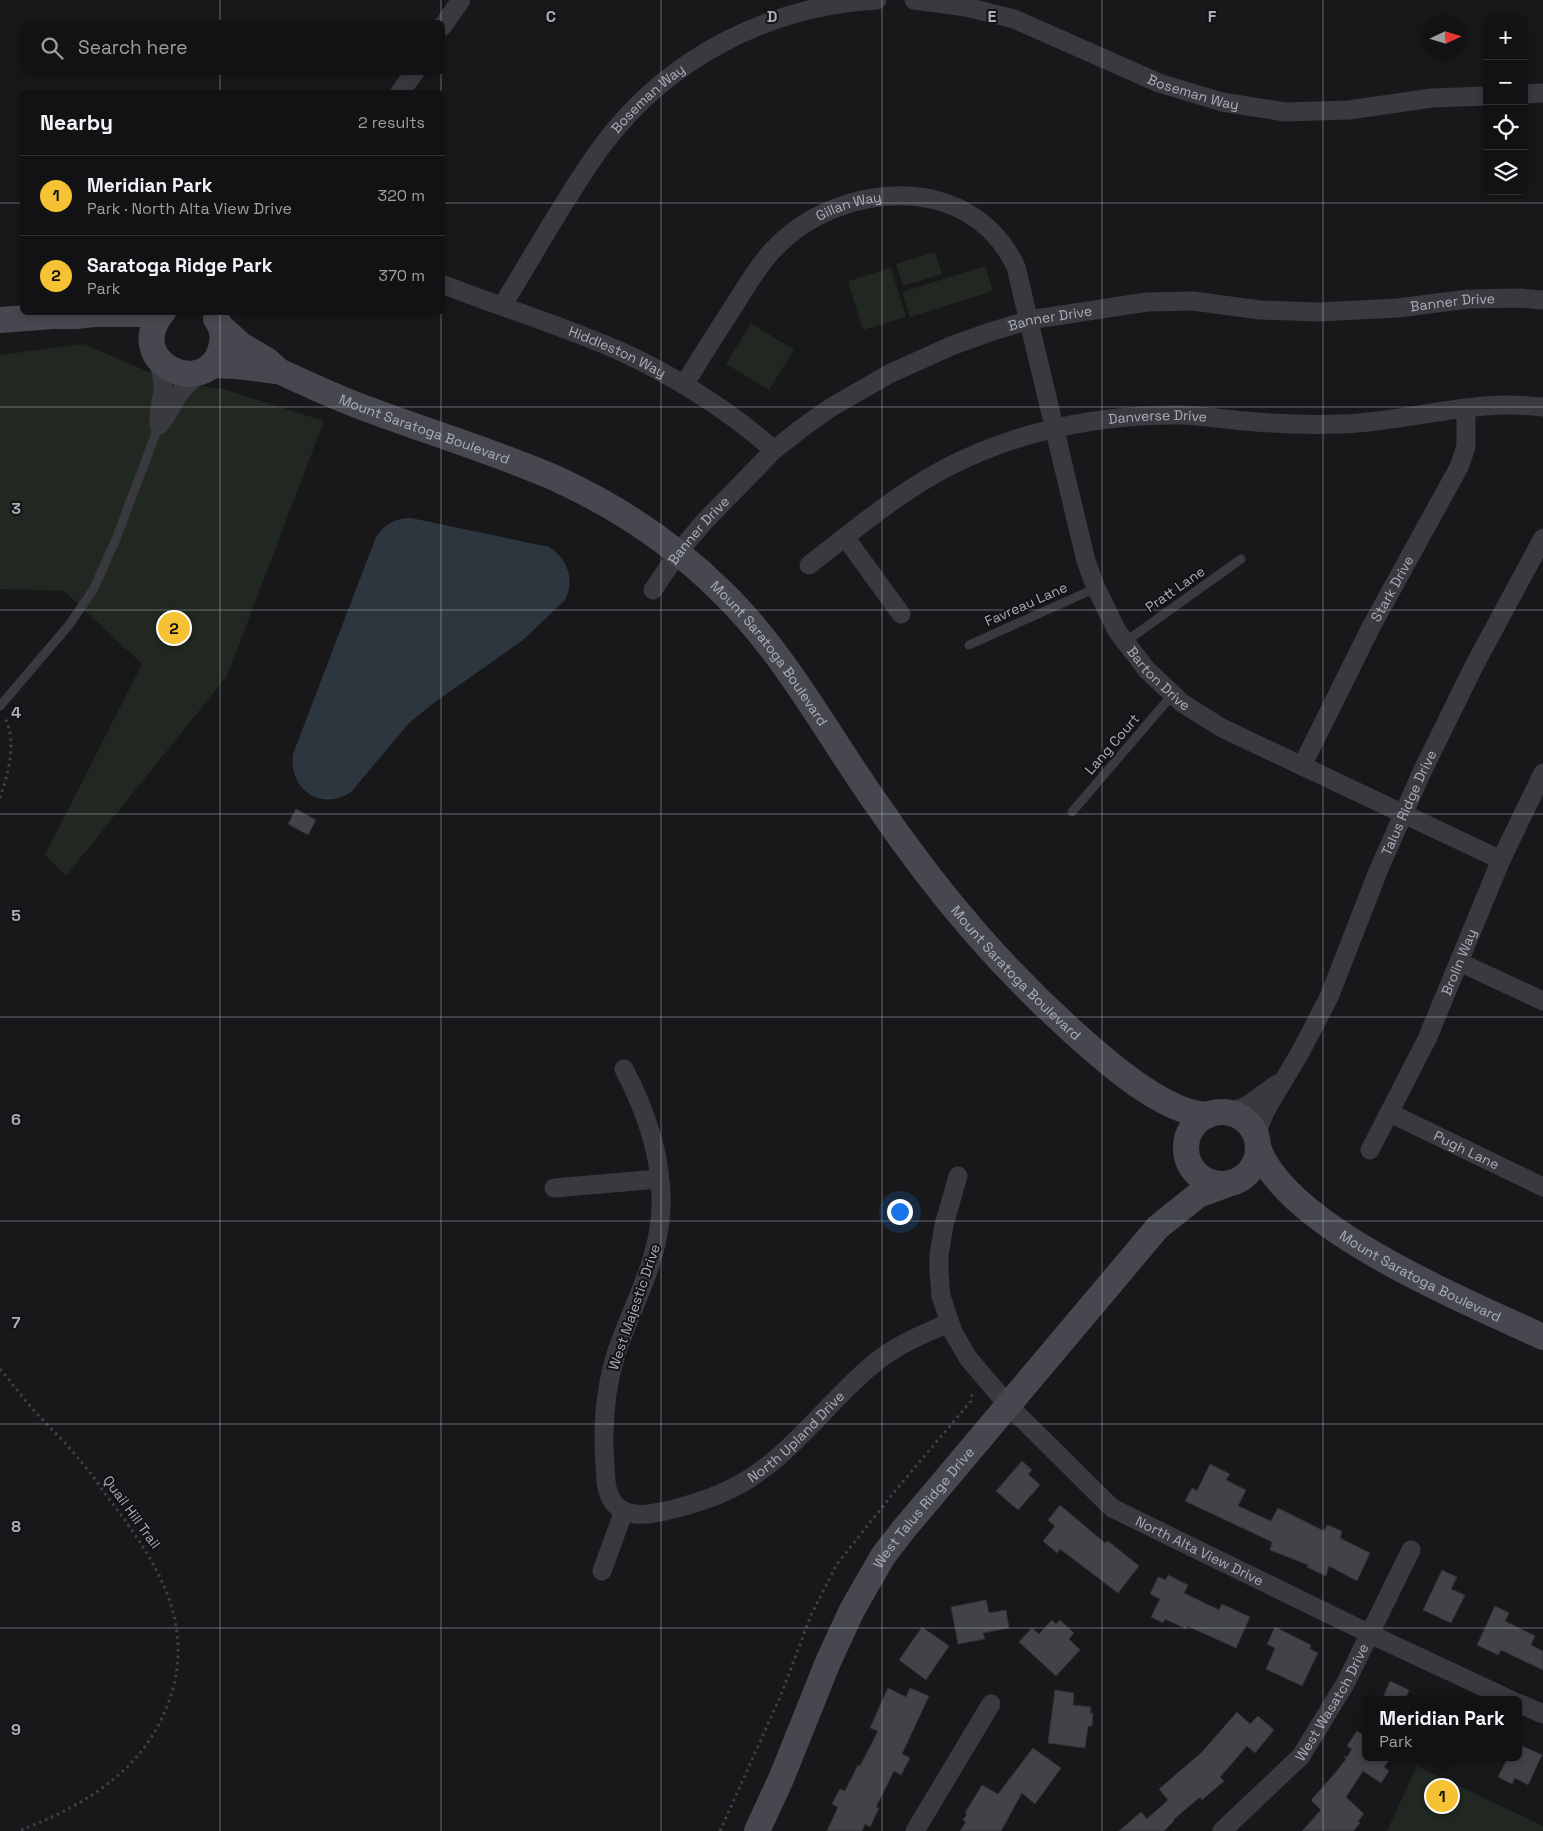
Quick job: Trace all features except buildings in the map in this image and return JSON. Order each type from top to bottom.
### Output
[{"type":"street","points":[[445,23],[462,0]]},
{"type":"street","name":"Boseman Way","points":[[502,306],[579,181],[604,145],[644,100],[666,80],[706,51],[727,39],[776,18],[832,4],[877,0]]},
{"type":"street","name":"Boseman Way","points":[[914,0],[966,7],[1014,19],[1159,83],[1222,102],[1295,112],[1349,110],[1432,98],[1483,96]]},
{"type":"street","points":[[402,90],[413,75]]},
{"type":"street","points":[[1528,94],[1543,93]]},
{"type":"street","name":"Gillan Way","points":[[684,385],[761,263],[773,249],[787,236],[818,215],[852,202],[870,198],[904,196],[933,199],[964,210],[978,220],[998,238],[1011,255],[1020,278],[1030,320]]},
{"type":"street","name":"Hiddleston Way","points":[[445,285],[624,353],[684,385],[735,418],[774,450]]},
{"type":"street","name":"Banner Drive","points":[[653,590],[678,553],[722,502],[774,450],[830,408],[889,374],[951,346],[990,332],[1030,320],[1124,304],[1171,301],[1216,303],[1260,310],[1318,312],[1398,308],[1468,299],[1518,298],[1543,300]]},
{"type":"street","points":[[0,320],[85,315]]},
{"type":"street","points":[[159,425],[158,410],[163,387],[152,337],[160,315]]},
{"type":"street","name":"Mount Saratoga Boulevard","points":[[76,316],[132,331],[140,335],[154,350],[161,363],[176,373],[185,375],[207,368],[237,366],[279,371]]},
{"type":"street","points":[[159,425],[166,418],[186,384],[207,368],[221,352],[223,335],[217,319]]},
{"type":"street","name":"Mount Saratoga Boulevard","points":[[217,319],[241,345],[268,361],[279,371],[369,410],[556,479],[623,514],[678,553],[723,592],[765,640],[784,665],[876,804],[954,909],[1013,975],[1073,1032],[1142,1088],[1180,1109],[1201,1115],[1218,1114]]},
{"type":"street","name":"Barton Drive","points":[[1030,320],[1086,561],[1105,609],[1125,642],[1147,670],[1173,694],[1202,716],[1222,728],[1501,860]]},
{"type":"street","name":"Danverse Drive","points":[[809,565],[887,504],[937,472],[994,446],[1024,436],[1055,429],[1108,420],[1162,415],[1207,416],[1290,424],[1354,424],[1466,408],[1504,405],[1543,407]]},
{"type":"street","name":"Stark Drive","points":[[1302,766],[1370,627],[1459,467],[1466,446],[1466,408]]},
{"type":"street","points":[[845,537],[901,614]]},
{"type":"street","name":"Talus Ridge Drive","points":[[1258,1143],[1262,1117],[1314,1028],[1329,997],[1402,814],[1474,666],[1543,538]]},
{"type":"street","name":"Brolin Way","points":[[1370,1150],[1427,1039],[1501,860],[1540,785]]},
{"type":"street","points":[[1459,962],[1543,1001]]},
{"type":"street","name":"West Majestic Drive","points":[[624,1069],[639,1098],[651,1130],[659,1179],[660,1218],[653,1260],[611,1369],[604,1412],[603,1434],[606,1486],[613,1502],[624,1511]]},
{"type":"street","name":"Talus Ridge Drive","points":[[1218,1114],[1242,1108],[1260,1098],[1287,1074]]},
{"type":"street","name":"Mount Saratoga Boulevard","points":[[1142,1088],[1176,1126],[1187,1153]]},
{"type":"street","name":"Pugh Lane","points":[[1390,1113],[1543,1187]]},
{"type":"street","points":[[1218,1114],[1236,1115],[1249,1124],[1258,1143],[1254,1165],[1249,1173],[1230,1184],[1216,1184],[1200,1177],[1187,1153],[1191,1130],[1196,1124],[1218,1114]]},
{"type":"street","name":"Mount Saratoga Boulevard","points":[[1258,1143],[1266,1165],[1272,1174],[1304,1207],[1342,1234],[1416,1277],[1543,1337]]},
{"type":"street","name":"West Talus Ridge Drive","points":[[1158,1226],[1187,1174],[1187,1153]]},
{"type":"street","name":"North Alta View Drive","points":[[958,1176],[944,1225],[939,1255],[939,1284],[944,1310],[957,1341],[968,1358],[1008,1405],[1112,1508],[1370,1634],[1502,1696]]},
{"type":"street","points":[[554,1188],[659,1179]]},
{"type":"street","name":"Mount Saratoga Boulevard","points":[[1230,1184],[1257,1186],[1304,1207]]},
{"type":"street","name":"West Talus Ridge Drive","points":[[757,1831],[799,1738],[839,1636],[866,1584],[903,1530],[1158,1226],[1198,1196],[1230,1184]]},
{"type":"street","name":"North Upland Drive","points":[[624,1511],[640,1514],[678,1508],[723,1493],[752,1478],[780,1457],[858,1378],[884,1356],[909,1340],[949,1323]]},
{"type":"street","points":[[602,1571],[624,1511]]},
{"type":"street","name":"West Wasatch Drive","points":[[1222,1831],[1301,1756],[1345,1684],[1411,1550]]},
{"type":"street","points":[[915,1831],[991,1704]]},
{"type":"street","points":[[1522,1705],[1543,1714]]},
{"type":"lane","points":[[0,707],[69,625],[93,590],[106,565],[159,425]]},
{"type":"lane","name":"Pratt Lane","points":[[1125,642],[1241,559]]},
{"type":"lane","name":"Favreau Lane","points":[[968,645],[1096,588]]},
{"type":"lane","name":"Lang Court","points":[[1072,812],[1173,694]]},
{"type":"path","points":[[0,707],[8,722],[11,746],[7,774],[0,798]]},
{"type":"path","name":"Quail Hill Trail","points":[[0,1369],[40,1417],[78,1458],[142,1543],[168,1594],[173,1610],[178,1642],[178,1670],[171,1698],[159,1725],[142,1750],[117,1777],[102,1788],[52,1817],[18,1831]]},
{"type":"shaded area","points":[[935,252],[942,274],[903,286],[896,264]]},
{"type":"shaded area","points":[[985,266],[993,291],[910,317],[902,292]]},
{"type":"shaded area","points":[[891,268],[906,317],[863,330],[848,281]]},
{"type":"shaded area","points":[[751,323],[794,350],[769,390],[726,364]]},
{"type":"shaded area","points":[[84,344],[172,382],[223,389],[324,421],[227,676],[66,876],[45,855],[142,664],[64,591],[0,589],[0,355]]},
{"type":"shaded area","points":[[411,518],[549,547],[561,558],[568,571],[570,579],[568,594],[564,601],[523,640],[435,702],[409,723],[351,792],[340,798],[318,798],[309,794],[301,787],[293,767],[293,754],[376,537],[391,523],[400,519]]},
{"type":"shaded area","points":[[1417,1766],[1543,1826],[1543,1831],[1387,1831]]},
{"type":"place","name":"Saratoga Ridge Park","points":[[174,628]]},
{"type":"place","name":"Meridian Park","points":[[1442,1796]]}]
